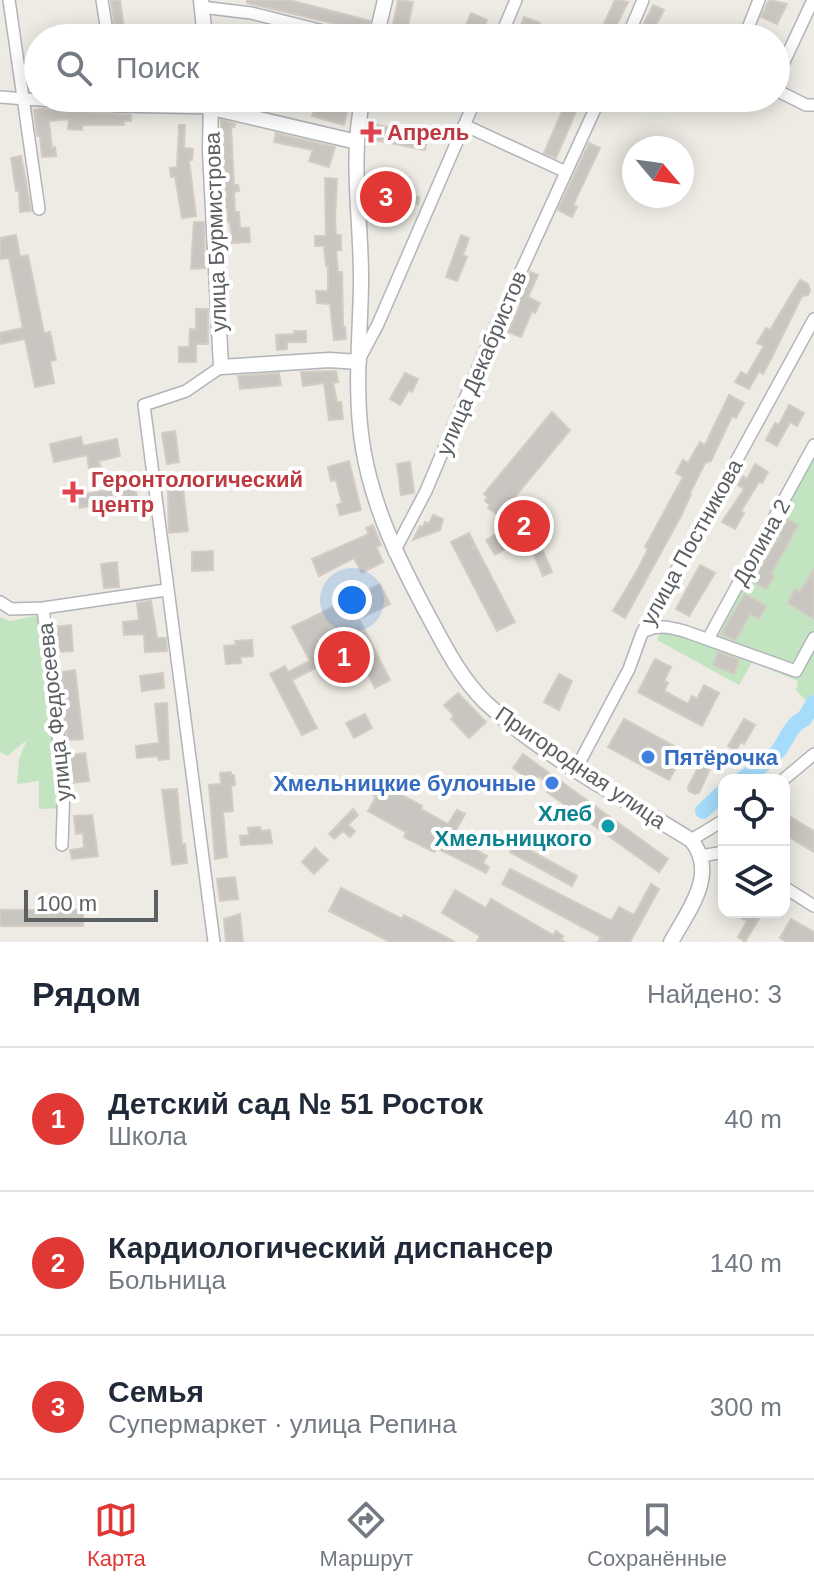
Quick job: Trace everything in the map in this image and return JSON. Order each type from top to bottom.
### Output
[{"type":"street","points":[[9,0],[24,93]]},
{"type":"street","points":[[102,0],[106,24]]},
{"type":"street","points":[[379,24],[385,0]]},
{"type":"street","points":[[506,24],[516,0]]},
{"type":"street","points":[[633,24],[643,0]]},
{"type":"street","points":[[750,24],[759,0]]},
{"type":"street","points":[[790,49],[813,0]]},
{"type":"street","points":[[203,24],[201,4],[295,24]]},
{"type":"street","points":[[0,97],[24,99]]},
{"type":"street","points":[[790,97],[806,105],[814,105]]},
{"type":"street","points":[[27,112],[39,209]]},
{"type":"street","name":"улица Бурмистрова","points":[[211,112],[221,367]]},
{"type":"street","points":[[245,112],[357,142]]},
{"type":"street","points":[[214,942],[144,405],[186,391],[221,367],[360,360],[357,142],[360,112]]},
{"type":"street","name":"Пригородная улица","points":[[470,112],[360,360],[358,394],[364,451],[394,552],[460,673],[484,701],[576,769],[691,840],[701,856]]},
{"type":"street","name":"улица Декабристов","points":[[394,552],[426,491],[494,330],[594,112]]},
{"type":"street","points":[[464,125],[566,172]]},
{"type":"street","name":"улица Постникова","points":[[576,769],[629,669],[642,633],[814,319]]},
{"type":"street","name":"Долина 2","points":[[708,639],[814,445]]},
{"type":"street","name":"улица Федосеева","points":[[62,845],[64,787],[43,608],[166,590]]},
{"type":"street","points":[[0,602],[11,609],[43,608]]},
{"type":"street","points":[[642,633],[653,627],[666,626],[796,671],[814,638]]},
{"type":"street","points":[[790,774],[814,754]]},
{"type":"street","points":[[691,840],[718,824]]},
{"type":"street","points":[[671,942],[703,879],[701,856],[718,853]]},
{"type":"street","points":[[790,891],[814,906]]},
{"type":"green space","points":[[814,458],[814,709],[796,690],[798,681],[752,662],[739,685],[657,640],[662,629],[712,646]]},
{"type":"green space","points":[[40,615],[62,808],[39,809],[39,781],[17,784],[19,759],[27,740],[7,756],[0,752],[0,617],[10,621]]},
{"type":"building","points":[[111,0],[120,0],[123,24],[114,24]]},
{"type":"building","points":[[247,0],[289,0],[370,21],[369,24],[337,24],[247,3]]},
{"type":"building","points":[[398,0],[413,2],[408,24],[393,24]]},
{"type":"building","points":[[615,0],[628,2],[617,24],[604,24]]},
{"type":"building","points":[[769,0],[787,4],[777,24],[761,17]]},
{"type":"building","points":[[653,5],[664,10],[656,24],[644,24]]},
{"type":"building","points":[[471,13],[487,20],[485,24],[467,24]]},
{"type":"building","points":[[524,17],[540,23],[539,24],[521,24]]},
{"type":"building","points":[[34,112],[131,115],[131,121],[124,121],[124,125],[82,125],[82,130],[68,129],[69,119],[49,121],[56,156],[42,157],[40,136],[37,136]]},
{"type":"building","points":[[313,112],[347,112],[344,125],[312,116]]},
{"type":"building","points":[[562,112],[576,112],[556,158],[544,153]]},
{"type":"building","points":[[221,120],[235,124],[231,126],[234,185],[238,185],[239,191],[234,192],[235,212],[239,212],[240,228],[249,228],[250,242],[232,243],[227,209],[223,209],[222,196],[226,196],[225,177],[221,177]]},
{"type":"building","points":[[372,124],[428,135],[425,150],[369,139]]},
{"type":"building","points":[[179,125],[185,125],[184,148],[193,149],[192,160],[189,160],[196,216],[182,218],[175,176],[171,177],[170,168],[177,167]]},
{"type":"building","points":[[276,133],[335,147],[329,167],[309,161],[313,150],[274,142]]},
{"type":"building","points":[[589,143],[600,148],[573,205],[577,207],[572,217],[558,210]]},
{"type":"building","points":[[21,156],[31,211],[20,212],[19,191],[16,191],[11,158]]},
{"type":"building","points":[[389,176],[394,187],[406,188],[407,195],[419,197],[418,204],[408,202],[409,212],[402,213],[400,201],[386,197]]},
{"type":"building","points":[[325,178],[337,179],[335,218],[336,235],[341,235],[341,250],[336,251],[338,272],[342,272],[346,339],[334,340],[330,304],[317,303],[316,291],[328,291],[324,246],[315,246],[315,236],[326,236]]},
{"type":"building","points":[[194,222],[204,222],[205,268],[191,269]]},
{"type":"building","points":[[16,235],[20,257],[28,255],[44,333],[50,332],[56,360],[50,361],[54,383],[35,387],[25,339],[0,344],[0,333],[23,328],[9,258],[0,259],[0,238]]},
{"type":"building","points":[[461,235],[469,238],[463,255],[467,257],[457,281],[446,277]]},
{"type":"building","points":[[530,272],[538,275],[528,297],[540,303],[535,313],[532,311],[521,337],[508,332]]},
{"type":"building","points":[[800,280],[808,284],[810,291],[802,296],[763,374],[759,371],[749,389],[735,382],[741,372],[747,375],[764,346],[757,343],[766,328],[770,330]]},
{"type":"building","points":[[196,309],[208,309],[208,344],[196,344],[196,362],[179,362],[179,347],[189,347],[190,329],[196,330]]},
{"type":"building","points":[[294,331],[306,331],[306,342],[287,342],[287,349],[277,350],[276,335],[294,334]]},
{"type":"building","points":[[336,371],[338,382],[333,383],[337,402],[341,402],[343,419],[329,420],[324,383],[303,386],[301,372]]},
{"type":"building","points":[[279,373],[281,385],[240,389],[238,376]]},
{"type":"building","points":[[405,373],[418,379],[412,392],[409,390],[400,405],[390,399]]},
{"type":"building","points":[[729,395],[744,403],[736,418],[732,416],[711,461],[705,463],[682,514],[625,618],[613,611],[638,569],[648,549],[645,547],[683,477],[676,473],[683,460],[688,463],[700,442],[705,445]]},
{"type":"building","points":[[789,405],[804,413],[797,426],[790,422],[777,446],[766,440],[775,423],[779,425]]},
{"type":"building","points":[[552,412],[570,430],[499,516],[488,508],[490,505],[485,501],[487,497],[484,494]]},
{"type":"building","points":[[175,431],[179,462],[167,464],[162,433]]},
{"type":"building","points":[[81,437],[83,446],[117,439],[120,456],[99,461],[100,466],[89,468],[87,455],[54,462],[50,444]]},
{"type":"building","points":[[349,461],[361,510],[340,515],[337,505],[342,503],[336,480],[331,481],[328,467]]},
{"type":"building","points":[[410,462],[414,493],[401,495],[397,464]]},
{"type":"building","points":[[755,464],[768,472],[741,511],[744,513],[735,529],[722,522],[744,489],[738,485],[743,476],[747,479]]},
{"type":"building","points":[[134,484],[137,496],[80,508],[77,496]]},
{"type":"building","points":[[183,489],[188,531],[169,533],[168,491]]},
{"type":"building","points":[[433,515],[443,519],[440,530],[413,540],[420,526],[423,527],[425,522],[429,524]]},
{"type":"building","points":[[786,518],[798,525],[766,589],[752,581],[781,535],[777,533]]},
{"type":"building","points":[[373,525],[381,545],[376,547],[383,562],[362,573],[354,558],[319,576],[312,559],[369,534],[366,528]]},
{"type":"building","points":[[503,530],[512,545],[495,555],[486,540]]},
{"type":"building","points":[[469,533],[475,545],[471,549],[476,547],[515,622],[497,631],[451,542]]},
{"type":"building","points":[[536,535],[552,572],[543,576],[527,539]]},
{"type":"building","points":[[213,551],[213,570],[192,571],[192,552]]},
{"type":"building","points":[[117,562],[119,587],[104,588],[101,564]]},
{"type":"building","points":[[700,565],[715,573],[689,616],[676,609]]},
{"type":"building","points":[[814,569],[814,619],[788,603],[795,589],[800,592]]},
{"type":"building","points":[[380,584],[390,604],[359,619],[390,680],[375,688],[355,648],[292,680],[317,728],[302,735],[270,674],[285,666],[288,672],[310,661],[292,627]],"holes":[[[344,626],[351,640],[325,653],[318,639]]]},
{"type":"building","points":[[745,594],[766,606],[759,619],[750,614],[736,640],[721,634]]},
{"type":"building","points":[[151,601],[157,638],[166,638],[167,651],[145,652],[144,634],[124,635],[123,622],[139,620],[137,603]]},
{"type":"building","points":[[71,625],[73,651],[57,652],[54,627]]},
{"type":"building","points":[[252,640],[253,656],[240,657],[241,663],[226,664],[224,646],[236,645],[235,641]]},
{"type":"building","points":[[718,652],[739,660],[734,674],[713,665]]},
{"type":"building","points":[[655,659],[671,667],[664,681],[668,683],[664,691],[688,704],[692,696],[697,699],[704,685],[719,693],[702,726],[638,692]]},
{"type":"building","points":[[75,670],[83,739],[67,740],[59,673]]},
{"type":"building","points":[[163,673],[164,688],[142,691],[140,676]]},
{"type":"building","points":[[559,674],[572,681],[559,710],[544,702]]},
{"type":"building","points":[[458,693],[486,722],[469,738],[451,719],[454,716],[444,705]]},
{"type":"building","points":[[167,703],[169,759],[159,760],[158,756],[137,758],[136,746],[159,743],[155,704]]},
{"type":"building","points":[[365,714],[372,728],[354,738],[346,723]]},
{"type":"building","points":[[624,719],[685,752],[669,780],[608,747]]},
{"type":"building","points":[[744,719],[755,725],[744,744],[741,742],[736,750],[728,746]]},
{"type":"building","points":[[707,750],[716,755],[699,793],[695,794],[688,787]]},
{"type":"building","points":[[85,753],[89,781],[72,783],[69,755]]},
{"type":"building","name":"Хлеб Хмельницкого","points":[[523,754],[668,859],[659,872],[547,792],[551,786],[538,776],[534,783],[513,768]]},
{"type":"building","points":[[231,772],[235,785],[231,786],[233,811],[223,812],[227,857],[215,859],[209,785],[221,784],[220,773]]},
{"type":"building","points":[[370,778],[448,824],[457,810],[465,814],[452,837],[487,856],[483,863],[489,867],[486,873],[437,848],[434,852],[404,837],[406,832],[368,811],[376,797],[364,789]]},
{"type":"building","points":[[177,789],[182,844],[185,844],[187,863],[172,865],[162,790]]},
{"type":"building","points":[[353,809],[358,815],[348,825],[355,831],[350,837],[343,831],[334,839],[329,834]]},
{"type":"building","points":[[92,815],[98,856],[72,859],[70,850],[84,848],[83,833],[76,834],[74,816]]},
{"type":"building","points":[[790,817],[814,831],[814,852],[790,838]]},
{"type":"building","points":[[260,827],[261,831],[270,830],[272,843],[241,845],[240,836],[249,835],[248,828]]},
{"type":"building","points":[[515,842],[577,876],[572,886],[510,852]]},
{"type":"building","points":[[315,848],[328,860],[314,874],[302,862]]},
{"type":"building","points":[[510,869],[610,920],[619,907],[634,915],[651,884],[659,889],[630,942],[598,942],[601,937],[502,884]]},
{"type":"building","points":[[235,877],[238,899],[220,901],[217,879]]},
{"type":"building","points":[[341,888],[402,919],[404,915],[455,942],[390,942],[329,911]]},
{"type":"building","points":[[455,890],[486,908],[491,899],[553,935],[556,931],[565,942],[477,942],[480,936],[442,913]]},
{"type":"building","points":[[0,910],[83,910],[83,926],[0,926]]},
{"type":"building","points":[[240,914],[243,942],[226,941],[224,919]]},
{"type":"building","points":[[741,918],[759,918],[745,942],[738,937],[747,921]]},
{"type":"building","points":[[791,919],[814,932],[814,942],[787,942],[780,938]]},
{"type":"waterway","points":[[750,774],[779,750],[792,728],[804,719],[814,703]]},
{"type":"waterway","points":[[703,811],[718,797]]},
{"type":"place","name":"Апрель","points":[[371,132]]},
{"type":"place","name":"Семья","points":[[386,197]]},
{"type":"place","name":"Геронтологический центр","points":[[73,492]]},
{"type":"place","name":"Кардиологический диспансер","points":[[524,526]]},
{"type":"place","name":"Детский сад № 51 Росток","points":[[344,657]]},
{"type":"place","name":"Пятёрочка","points":[[648,757]]},
{"type":"place","name":"Хмельницкие булочные","points":[[552,783]]},
{"type":"place","name":"Хлеб Хмельницкого","points":[[608,826]]}]
